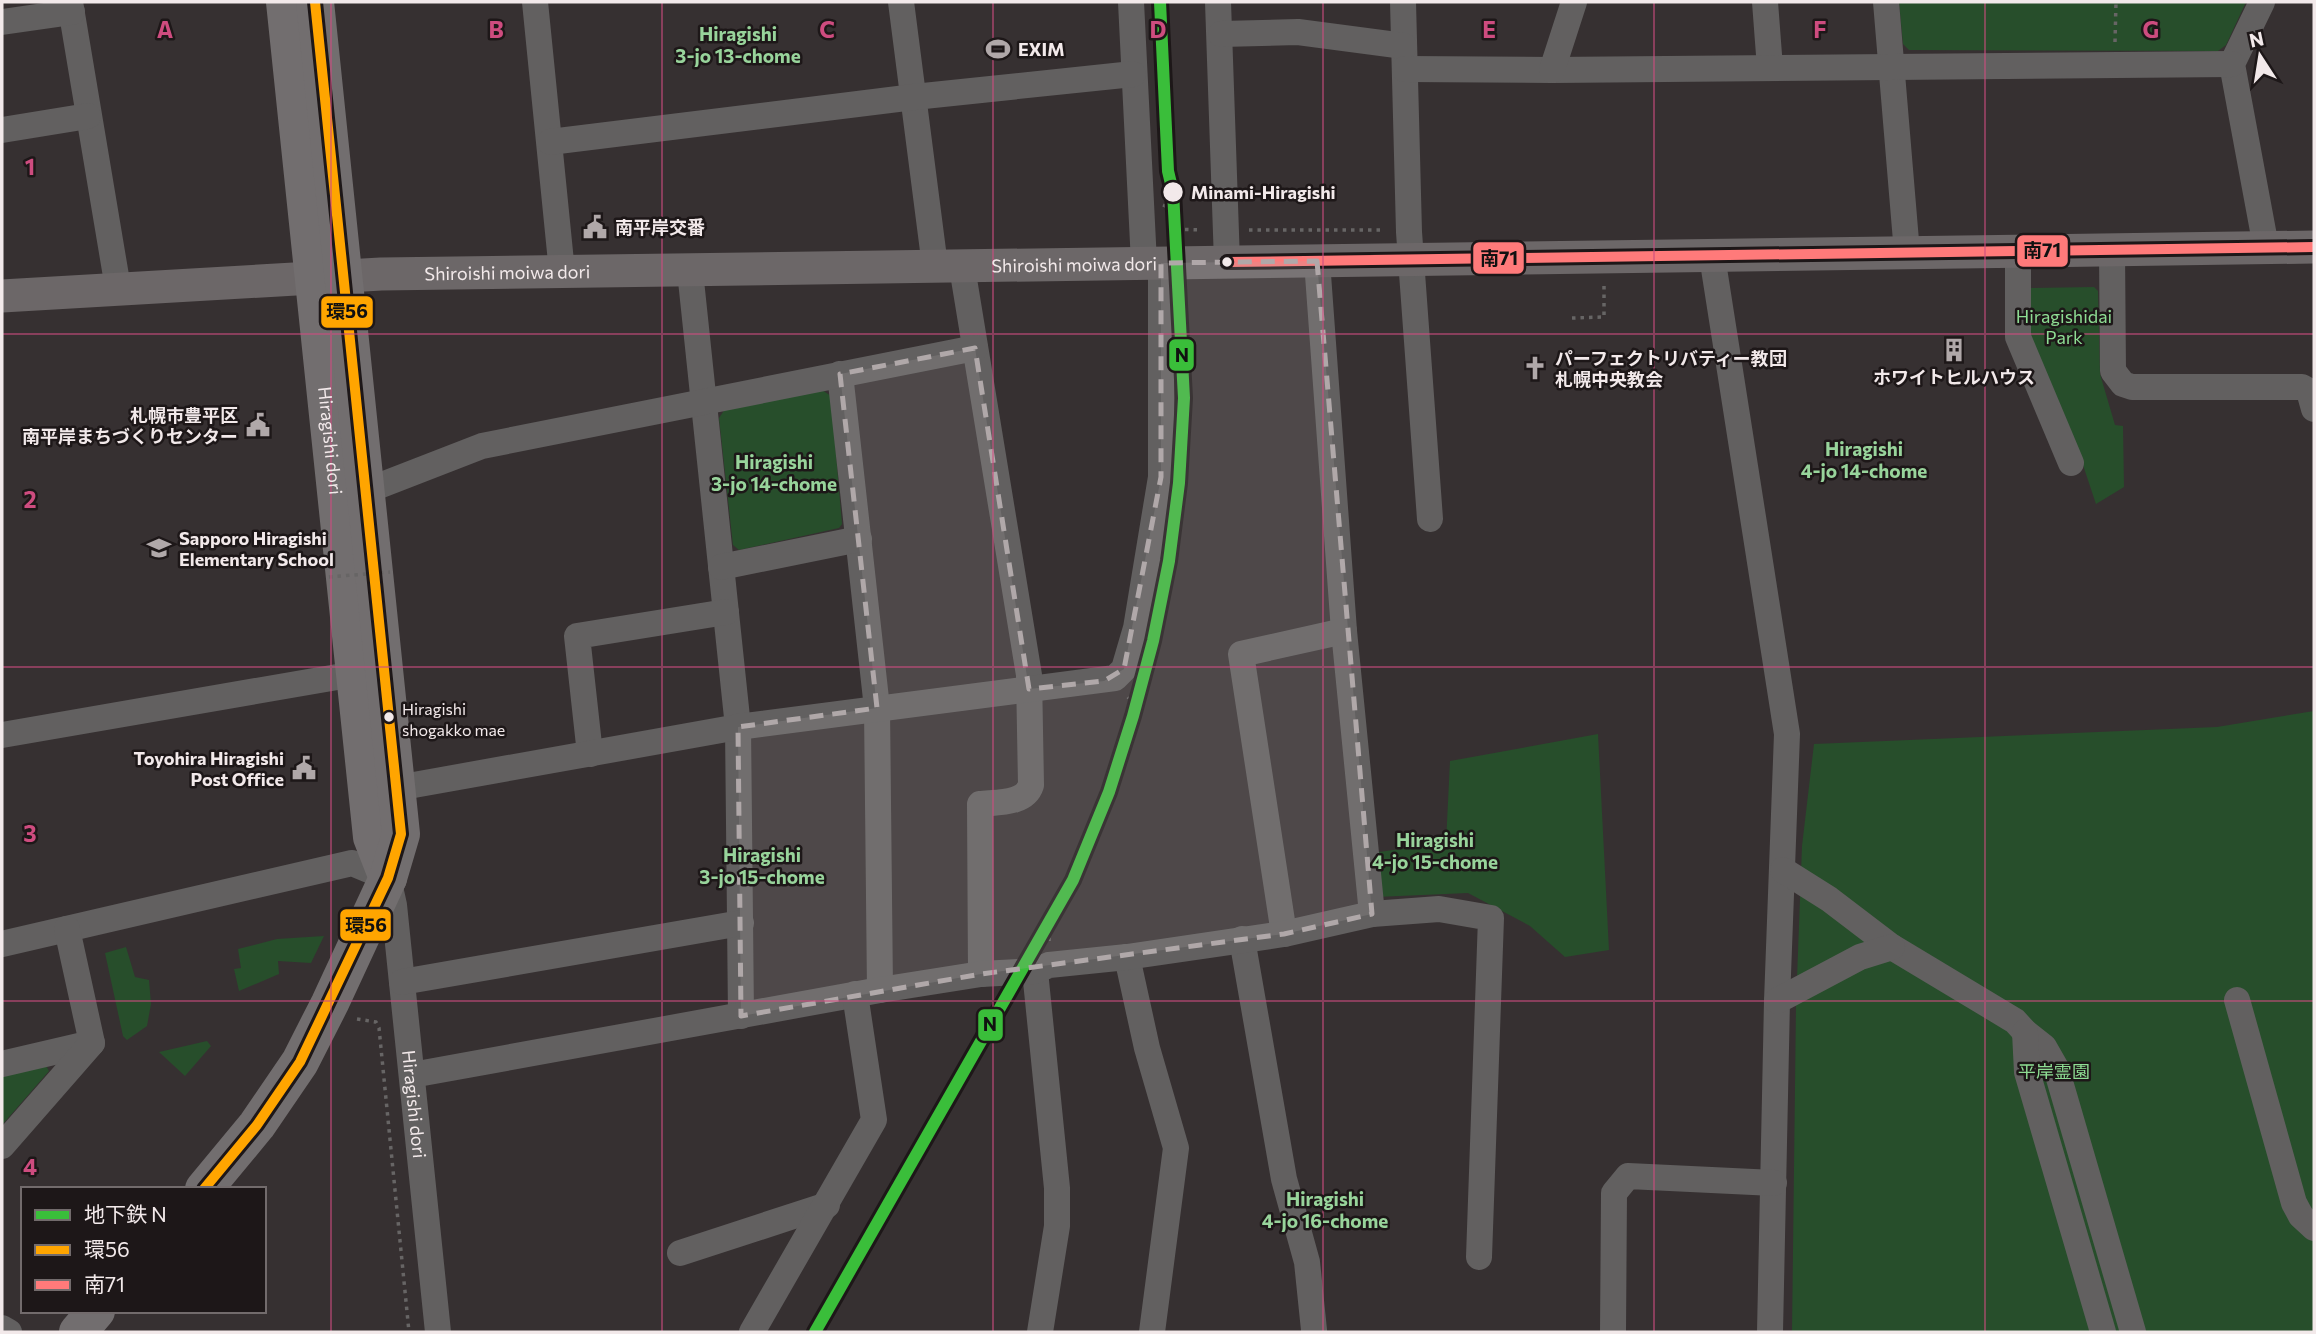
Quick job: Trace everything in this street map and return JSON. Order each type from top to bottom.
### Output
[{"type":"highway","name":"Hiragishi dori","points":[[285,2],[366,491],[372,837],[388,878]]},
{"type":"highway","name":"Hiragishi dori","points":[[315,2],[329,276],[369,671],[397,788],[401,834],[388,878]]},
{"type":"highway","points":[[206,1187],[257,1125],[300,1062],[388,878]]},
{"type":"highway","points":[[78,1332],[94,1313]]},
{"type":"main road","name":"Shiroishi moiwa dori","points":[[2,296],[329,276],[1152,263],[1226,246],[1317,261],[1411,246],[1712,256],[2314,247]]},
{"type":"street","points":[[535,2],[562,272]]},
{"type":"street","points":[[901,2],[914,97],[948,266],[975,348],[1029,675],[1029,792],[1023,798],[980,804],[981,974]]},
{"type":"street","points":[[397,788],[738,727],[1115,678],[1124,669],[1136,628],[1161,477],[1152,263],[1133,74],[1131,2]]},
{"type":"street","points":[[1218,2],[1226,246]]},
{"type":"street","points":[[1403,2],[1411,246],[1430,519]]},
{"type":"street","points":[[1552,70],[1574,2]]},
{"type":"street","points":[[1765,2],[1770,68]]},
{"type":"street","points":[[1886,2],[1907,253]]},
{"type":"street","points":[[2262,2],[2232,64],[2266,247]]},
{"type":"street","points":[[2,22],[71,7],[118,288]]},
{"type":"street","points":[[1221,34],[1298,32],[1405,57],[1552,70],[2232,64]]},
{"type":"street","points":[[550,142],[914,97],[1133,74]]},
{"type":"street","points":[[2,130],[88,116]]},
{"type":"street","points":[[2018,251],[2018,337],[2071,463]]},
{"type":"street","points":[[2112,251],[2113,371],[2123,384],[2132,387],[2302,387],[2309,391],[2314,409]]},
{"type":"street","points":[[1712,256],[1787,734],[1777,1001],[1770,1332]]},
{"type":"street","points":[[1317,261],[1344,631],[1372,914]]},
{"type":"street","points":[[690,271],[738,727],[741,1016]]},
{"type":"street","points":[[366,491],[481,446],[975,348]]},
{"type":"street","points":[[752,1332],[874,1120],[868,992],[877,708],[840,374]]},
{"type":"street","points":[[721,567],[859,539]]},
{"type":"street","points":[[590,754],[577,636],[726,612]]},
{"type":"street","points":[[1284,934],[1241,654],[1344,631]]},
{"type":"street","points":[[2,735],[369,671]]},
{"type":"street","points":[[2,944],[352,863],[388,878]]},
{"type":"street","points":[[1783,870],[1892,947],[2015,1021],[2044,1047],[2056,1068],[2133,1332]]},
{"type":"street","name":"Hiragishi dori","points":[[388,878],[394,905],[438,1332]]},
{"type":"street","points":[[412,1075],[868,992],[981,974],[1127,957],[1284,934],[1372,914],[1439,909],[1491,918],[1479,1257]]},
{"type":"street","points":[[402,982],[741,923]]},
{"type":"street","points":[[67,929],[92,1044]]},
{"type":"street","points":[[1242,939],[1284,1179],[1307,1262],[1314,1330]]},
{"type":"street","points":[[1777,1001],[1860,957],[1892,947]]},
{"type":"street","points":[[1127,957],[1147,1048],[1176,1148],[1152,1332]]},
{"type":"street","points":[[1040,1332],[1057,1226],[1057,1188],[1042,968]]},
{"type":"street","points":[[2237,1000],[2294,1203],[2301,1216],[2314,1228]]},
{"type":"street","points":[[2025,1032],[2027,1072],[2103,1332]]},
{"type":"street","points":[[2,1064],[92,1044]]},
{"type":"street","points":[[2,1146],[92,1044]]},
{"type":"street","points":[[1613,1332],[1614,1193],[1628,1176],[1774,1183]]},
{"type":"street","points":[[680,1253],[827,1205]]},
{"type":"street","points":[[2,1328],[9,1332]]},
{"type":"path","points":[[2115,53],[2116,2]]},
{"type":"path","points":[[1162,205],[1168,206],[1170,229],[1226,246],[1393,229],[1411,246]]},
{"type":"path","points":[[1572,318],[1604,317],[1604,284]]},
{"type":"path","points":[[329,577],[390,572]]},
{"type":"path","points":[[1042,968],[1049,934],[1139,713],[1115,678]]},
{"type":"path","points":[[350,1023],[358,1018],[368,1019],[376,1021],[379,1028],[409,1332]]},
{"type":"highlighted area","points":[[1317,261],[1372,914],[1284,934],[981,974],[741,1016],[738,727],[877,708],[840,374],[975,348],[1029,689],[1104,681],[1124,669],[1161,477],[1161,263]]},
{"type":"green space","points":[[1899,2],[2246,2],[2226,45],[2218,51],[1909,50],[1903,44]]},
{"type":"green space","name":"Hiragishidai Park","points":[[2094,287],[2098,291],[2100,374],[2115,425],[2123,426],[2124,487],[2096,504],[2081,459],[2029,341],[2028,288]]},
{"type":"green space","points":[[822,390],[831,396],[842,524],[839,528],[739,550],[733,545],[719,418],[725,409]]},
{"type":"green space","name":"平岸霊園","points":[[2314,711],[2314,1332],[1792,1332],[1796,1005],[1802,846],[1814,744],[2217,727]]},
{"type":"green space","points":[[1598,734],[1609,950],[1565,957],[1530,926],[1468,893],[1376,897],[1371,853],[1446,843],[1450,761]]},
{"type":"green space","points":[[324,936],[311,963],[278,961],[279,974],[239,991],[234,969],[241,968],[238,949],[277,939]]},
{"type":"green space","points":[[126,947],[135,977],[149,980],[151,1004],[147,1026],[127,1040],[123,1036],[105,953]]},
{"type":"green space","points":[[207,1041],[211,1046],[185,1076],[159,1052]]},
{"type":"green space","points":[[45,1064],[49,1071],[2,1125],[2,1074]]},
{"type":"metro line","name":"N","points":[[815,1332],[1073,880],[1109,792],[1153,641],[1169,561],[1179,483],[1184,398],[1173,192],[1168,171],[1160,2]]},
{"type":"transit line","name":"環56","points":[[206,1187],[257,1125],[300,1062],[388,878],[401,834],[315,2]]},
{"type":"transit line","name":"南71","points":[[1227,262],[2314,247]]},
{"type":"place","name":"EXIM","points":[[998,49]]},
{"type":"place","name":"Minami-Hiragishi","points":[[1173,192]]},
{"type":"place","name":"南平岸交番","points":[[595,227]]},
{"type":"place","name":"ホワイトヒルハウス","points":[[1954,350]]},
{"type":"place","name":"パーフェクトリバティー教団 札幌中央教会","points":[[1535,368]]},
{"type":"place","name":"札幌市豊平区 南平岸まちづくりセンター","points":[[258,425]]},
{"type":"place","name":"Sapporo Hiragishi Elementary School","points":[[159,548]]},
{"type":"place","name":"Hiragishi shogakko mae","points":[[389,717]]},
{"type":"place","name":"Toyohira Hiragishi Post Office","points":[[304,768]]},
{"type":"district","name":"Hiragishi 3-jo 13-chome","points":[[738,44]]},
{"type":"district","name":"Hiragishi 4-jo 14-chome","points":[[1864,459]]},
{"type":"district","name":"Hiragishi 3-jo 14-chome","points":[[774,472]]},
{"type":"district","name":"Hiragishi 4-jo 15-chome","points":[[1435,850]]},
{"type":"district","name":"Hiragishi 3-jo 15-chome","points":[[762,865]]},
{"type":"district","name":"Hiragishi 4-jo 16-chome","points":[[1325,1209]]}]
